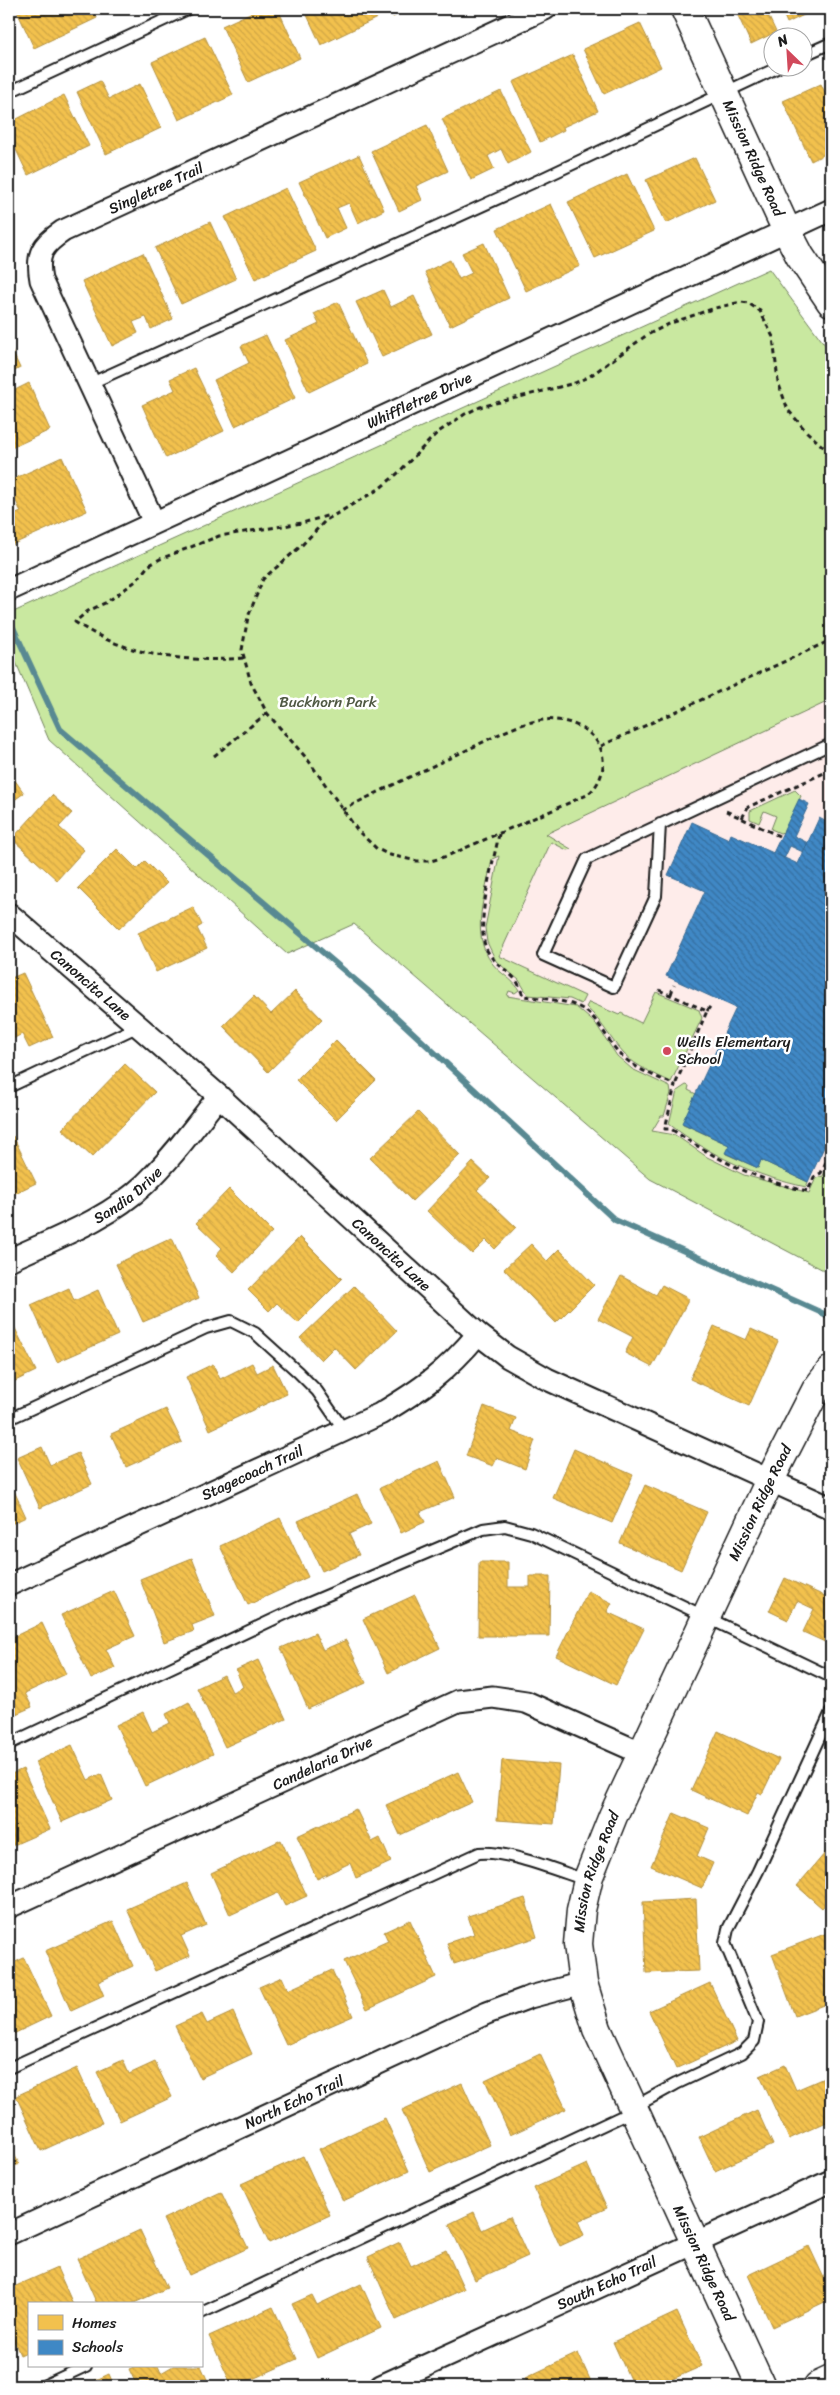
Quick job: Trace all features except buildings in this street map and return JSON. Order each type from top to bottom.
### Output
[{"type":"street","name":"Singletree Trail","points":[[154,522],[41,280],[38,267],[40,253],[50,240],[63,231],[545,9]]},
{"type":"street","name":"Mission Ridge Road","points":[[685,9],[787,231],[800,256],[831,302]]},
{"type":"street","name":"Whiffletree Drive","points":[[9,590],[831,210]]},
{"type":"street","name":"Canoncita Lane","points":[[10,918],[219,1096],[478,1334],[508,1357],[547,1379],[831,1508]]},
{"type":"street","name":"Sandia Drive","points":[[9,1260],[92,1222],[133,1194],[169,1158],[219,1096]]},
{"type":"street","name":"Stagecoach Trail","points":[[9,1584],[380,1414],[419,1391],[453,1363],[478,1334]]},
{"type":"street","name":"Mission Ridge Road","points":[[761,2386],[597,2029],[582,1983],[578,1944],[581,1910],[588,1881],[613,1816],[770,1480],[816,1390],[831,1370]]},
{"type":"street","name":"Candelaria Drive","points":[[9,1907],[458,1701],[493,1697],[526,1702],[643,1754]]},
{"type":"street","name":"North Echo Trail","points":[[9,2234],[487,2013],[530,1997],[582,1983]]},
{"type":"street","name":"South Echo Trail","points":[[382,2386],[831,2181]]},
{"type":"street","points":[[818,2386],[831,2380]]},
{"type":"lane","points":[[9,92],[188,9]]},
{"type":"lane","points":[[812,52],[831,43]]},
{"type":"lane","points":[[89,384],[541,179],[762,75]]},
{"type":"lane","points":[[660,824],[656,896],[614,987],[543,955],[587,859],[660,824],[831,744]]},
{"type":"lane","points":[[9,1087],[139,1026]]},
{"type":"lane","points":[[9,1419],[206,1328],[231,1321],[256,1333],[318,1391],[344,1430]]},
{"type":"lane","points":[[9,1744],[302,1606],[483,1529],[506,1526],[531,1533],[831,1677]]},
{"type":"lane","points":[[202,2313],[634,2109],[676,2084],[742,2053],[754,2041],[758,2022],[725,1943],[726,1936],[831,1712]]},
{"type":"lane","points":[[9,2068],[479,1853],[490,1852],[506,1856],[588,1881]]},
{"type":"lane","points":[[43,2386],[82,2368]]},
{"type":"path","points":[[342,810],[512,729],[542,720],[553,719],[575,725],[596,738],[601,746],[602,774],[596,786],[587,795],[499,834],[430,861],[404,859],[377,849],[358,831],[342,810],[308,760],[267,713],[251,683],[243,658],[242,641],[248,617],[263,579],[335,514],[379,489],[397,474],[436,433],[465,414],[480,407],[575,383],[647,335],[671,323],[741,302],[758,308],[770,327],[776,348],[780,392],[788,410],[807,432],[831,454]]},
{"type":"path","points":[[243,658],[198,661],[138,652],[102,637],[75,622],[88,611],[107,602],[136,581],[148,566],[160,559],[219,536],[302,523],[335,514]]},
{"type":"path","points":[[601,746],[831,640]]},
{"type":"path","points":[[214,756],[267,713]]},
{"type":"path","points":[[742,818],[748,806],[831,770]]},
{"type":"path","points":[[724,810],[779,836]]},
{"type":"path","points":[[499,834],[483,916],[483,934],[486,949],[494,961],[516,980],[523,996],[565,1002],[581,1008],[592,1016],[621,1055],[638,1069],[675,1086]]},
{"type":"path","points":[[671,994],[674,985]]},
{"type":"path","points":[[659,990],[707,1012]]},
{"type":"path","points":[[712,1004],[675,1086],[665,1128],[671,1129],[708,1154],[746,1173],[785,1186],[808,1191],[814,1178],[821,1173],[831,1150]]},
{"type":"shaded area","name":"Wells Elementary School","points":[[831,700],[831,1274],[650,1179],[354,923]]},
{"type":"green space","name":"Buckhorn Park","points":[[769,269],[831,353],[831,700],[546,834],[571,849],[567,850],[551,842],[499,956],[585,996],[581,1004],[570,999],[528,995],[519,980],[496,961],[487,942],[485,928],[499,856],[492,859],[483,899],[480,926],[481,939],[492,963],[519,990],[515,993],[509,991],[507,996],[576,1007],[596,1024],[617,1056],[632,1069],[670,1087],[671,1093],[664,1116],[661,1116],[652,1131],[675,1135],[707,1157],[744,1175],[809,1193],[816,1178],[823,1176],[831,1158],[831,1274],[650,1179],[354,924],[287,954],[49,740],[9,646],[9,614]]},
{"type":"green space","points":[[795,790],[801,796],[784,832],[780,833],[771,829],[776,816],[764,811],[759,823],[750,819],[750,811]]},
{"type":"green space","points":[[656,992],[699,1010],[702,1018],[671,1082],[629,1059],[586,1007],[589,1002],[619,1015],[621,1013],[641,1023]]},
{"type":"green space","points":[[686,1085],[689,1086],[688,1090],[696,1094],[683,1124],[729,1145],[726,1154],[758,1168],[761,1160],[808,1182],[806,1187],[751,1171],[701,1146],[669,1124],[677,1091]]},
{"type":"waterway","points":[[11,623],[60,729],[367,990],[615,1220],[831,1317]]},
{"type":"place","name":"Wells Elementary School","points":[[667,1051]]}]
